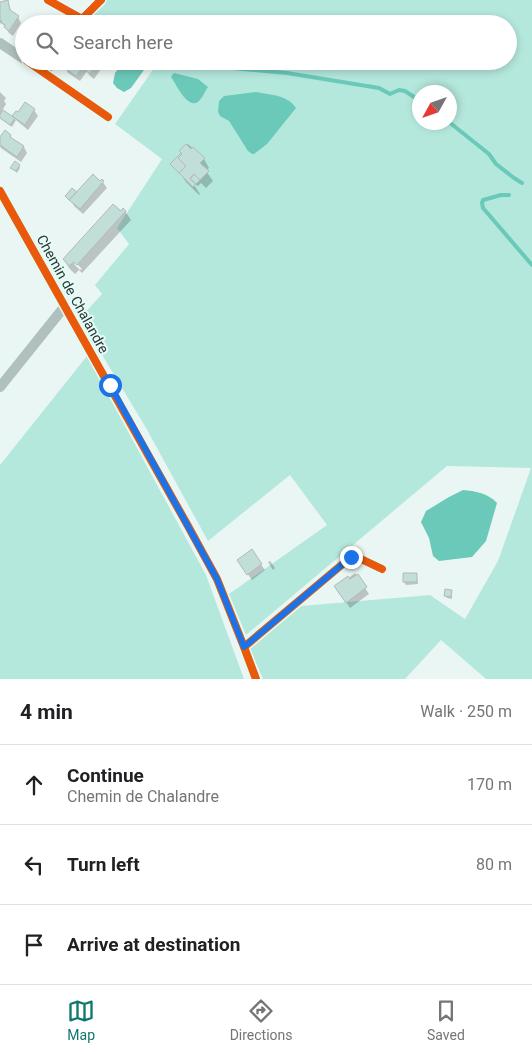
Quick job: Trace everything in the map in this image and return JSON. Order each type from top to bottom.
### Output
[{"type":"street","points":[[0,42],[15,53]]},
{"type":"street","points":[[40,70],[108,117]]},
{"type":"street","name":"Chemin de Chalandre","points":[[0,190],[217,579],[256,679]]},
{"type":"street","points":[[2,381],[65,306]]},
{"type":"street","points":[[244,647],[351,557],[361,559],[382,569]]},
{"type":"shaded area","points":[[105,0],[532,0],[532,679],[486,679],[441,640],[405,679],[263,679],[250,649],[301,606],[430,595],[465,619],[498,561],[531,468],[447,466],[246,635],[229,594],[327,525],[290,475],[208,541],[146,428],[80,318],[102,294],[95,285],[129,244],[117,228],[162,159],[115,124],[153,70],[517,70],[517,15],[93,15]]},
{"type":"shaded area","points":[[117,70],[144,70],[131,88],[124,92],[113,83]]},
{"type":"shaded area","points":[[174,73],[198,79],[208,87],[199,101],[195,103],[187,100],[171,77]]},
{"type":"shaded area","points":[[256,92],[284,98],[296,108],[267,144],[252,154],[248,151],[229,121],[220,116],[218,112],[219,101],[224,96]]},
{"type":"shaded area","points":[[87,356],[206,575],[244,679],[0,679],[0,465]]},
{"type":"shaded area","points":[[463,490],[485,495],[497,503],[486,541],[472,557],[439,561],[433,556],[429,538],[421,522],[426,511]]},
{"type":"building","points":[[8,0],[10,10],[18,15],[15,15],[15,22],[9,31],[0,20],[0,2]]},
{"type":"building","points":[[67,70],[81,70],[76,76]]},
{"type":"building","points":[[25,102],[35,109],[25,125],[12,116],[16,111],[18,112]]},
{"type":"building","points":[[3,110],[15,118],[10,125],[0,118]]},
{"type":"building","points":[[5,130],[11,135],[10,137],[24,146],[17,157],[0,145],[0,137]]},
{"type":"building","points":[[186,144],[191,149],[193,147],[205,158],[200,163],[209,171],[200,180],[194,174],[190,179],[196,184],[193,187],[179,173],[186,166],[178,158],[182,154],[179,151]]},
{"type":"building","points":[[181,153],[178,158],[186,166],[179,173],[170,164]]},
{"type":"building","points":[[15,161],[20,165],[16,171],[10,168]]},
{"type":"building","points":[[93,174],[100,181],[102,179],[104,181],[80,209],[69,200]]},
{"type":"building","points":[[194,174],[200,180],[196,184],[190,179]]},
{"type":"building","points":[[72,188],[77,192],[69,200],[65,196]]},
{"type":"building","points":[[113,204],[121,211],[123,208],[126,211],[77,265],[74,262],[69,266],[63,259]]},
{"type":"building","points":[[252,549],[262,564],[247,575],[237,560]]},
{"type":"building","points":[[403,573],[417,573],[417,582],[403,582]]},
{"type":"building","points":[[358,574],[367,587],[346,603],[334,586],[348,576],[350,579]]},
{"type":"building","points":[[445,589],[452,590],[451,597],[444,596]]},
{"type":"waterway","points":[[254,70],[287,73],[379,88],[390,94],[399,90],[412,96]]},
{"type":"waterway","points":[[457,128],[489,154],[496,164],[522,183]]},
{"type":"waterway","points":[[509,195],[501,195],[483,200],[483,208],[532,265]]},
{"type":"cycle path","points":[[48,0],[75,15]]},
{"type":"cycle path","points":[[86,15],[101,0]]},
{"type":"cycle path","points":[[40,70],[108,117]]},
{"type":"cycle path","points":[[0,191],[217,579],[256,679]]},
{"type":"cycle path","points":[[244,647],[351,557],[361,559],[382,569]]},
{"type":"route","points":[[110,385],[217,579],[244,647],[351,557]]}]
